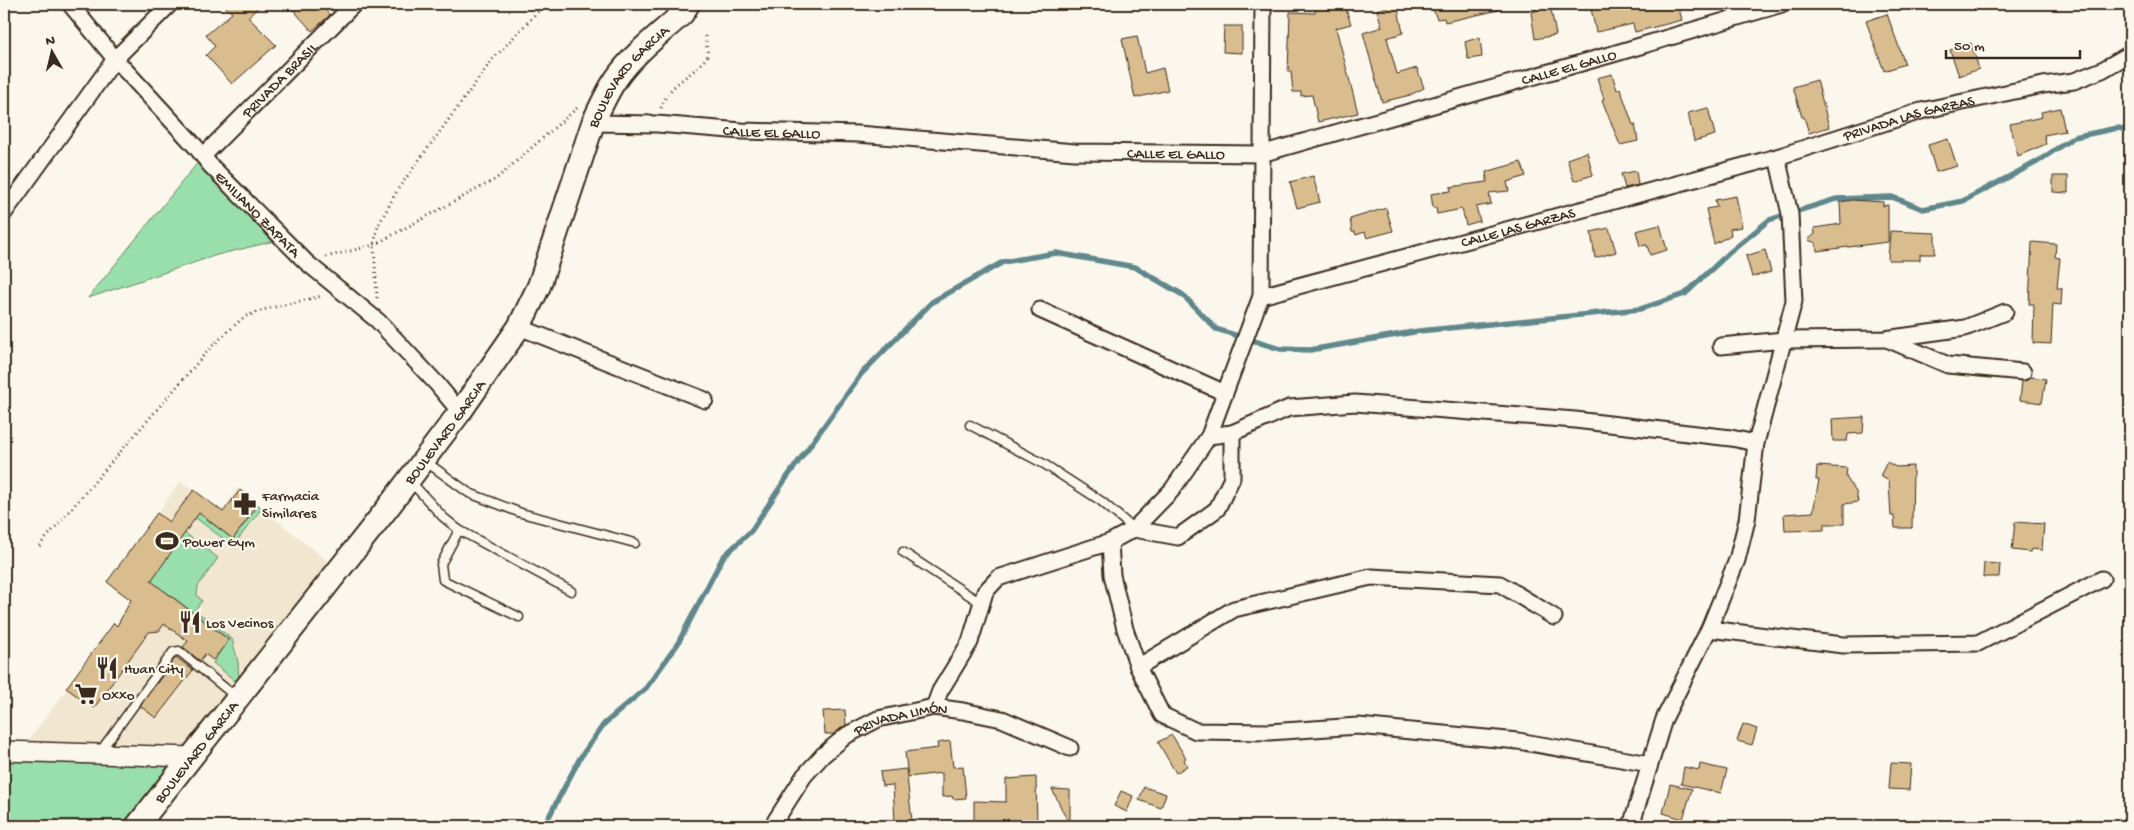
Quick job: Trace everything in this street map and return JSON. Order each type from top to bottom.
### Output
[{"type":"main road","name":"BOULEVARD GARCIA","points":[[137,826],[424,460],[519,327],[539,286],[593,123],[616,78],[682,14],[688,4]]},
{"type":"street","name":"EMILIANO ZAPATA","points":[[70,4],[115,59],[203,156],[306,262],[378,321],[437,384],[460,412]]},
{"type":"street","points":[[4,213],[115,59],[170,4]]},
{"type":"street","name":"PRIVADA BRASIL","points":[[203,156],[354,4]]},
{"type":"street","points":[[934,707],[940,691],[970,642],[985,592],[998,578],[1110,542],[1134,529],[1172,490],[1209,436],[1261,296],[1263,4]]},
{"type":"street","name":"CALLE EL GALLO","points":[[593,123],[657,124],[742,131],[858,134],[1075,152],[1261,154],[1782,4]]},
{"type":"street","name":"PRIVADA LAS GARZAS","points":[[1777,157],[1921,111],[2074,81],[2102,70],[2130,54]]},
{"type":"street","points":[[1631,826],[1664,719],[1709,629],[1737,560],[1747,520],[1756,443],[1794,302],[1790,214],[1777,157]]},
{"type":"street","name":"CALLE LAS GARZAS","points":[[1261,296],[1777,157]]},
{"type":"street","points":[[1040,310],[1225,394]]},
{"type":"street","points":[[1721,346],[1784,340],[1885,339],[1965,328],[2004,312]]},
{"type":"street","points":[[519,327],[705,400]]},
{"type":"street","points":[[1885,339],[1948,365],[2023,372]]},
{"type":"street","points":[[1209,436],[1232,433],[1289,408],[1354,403],[1575,420],[1731,438],[1756,443]]},
{"type":"street","points":[[1134,529],[1178,536],[1217,509],[1232,478],[1232,433]]},
{"type":"street","points":[[1110,542],[1112,575],[1125,629],[1138,667],[1162,715],[1196,731],[1269,732],[1358,726],[1518,741],[1650,764]]},
{"type":"street","points":[[1138,667],[1234,609],[1371,577],[1500,584],[1554,617]]},
{"type":"street","points":[[1709,629],[1843,645],[1978,643],[2102,579]]},
{"type":"street","name":"PRIVADA LIMÓN","points":[[772,826],[804,776],[822,755],[847,735],[878,719],[934,707],[1002,720],[1070,748]]},
{"type":"street","points":[[4,751],[192,758]]},
{"type":"lane","points":[[970,425],[1044,464],[1101,501],[1134,529]]},
{"type":"lane","points":[[424,460],[469,493],[521,513],[635,543]]},
{"type":"lane","points":[[409,479],[442,517],[460,530],[571,591]]},
{"type":"lane","points":[[460,530],[441,564],[443,580],[519,616]]},
{"type":"lane","points":[[903,552],[981,603]]},
{"type":"lane","points":[[98,754],[172,652],[178,651],[238,698]]},
{"type":"path","points":[[378,321],[374,244],[378,226],[398,189],[493,59],[546,4]]},
{"type":"path","points":[[657,124],[666,94],[676,82],[703,63],[708,55],[706,36]]},
{"type":"path","points":[[306,262],[374,244],[496,179],[584,102]]},
{"type":"path","points":[[39,546],[211,348],[244,317],[266,309],[342,292]]},
{"type":"shaded area","points":[[181,481],[223,511],[237,488],[331,564],[192,746],[27,742],[123,615],[131,600],[107,582]]},
{"type":"green space","points":[[203,156],[283,239],[217,255],[88,298]]},
{"type":"green space","points":[[184,502],[233,539],[258,505],[262,508],[233,546],[181,507]]},
{"type":"green space","points":[[185,533],[218,558],[198,586],[197,595],[202,601],[195,610],[232,639],[238,662],[239,684],[213,663],[228,639],[166,592],[131,577]]},
{"type":"green space","points":[[4,755],[182,762],[130,826],[4,826]]},
{"type":"building","points":[[223,4],[262,4],[248,17],[276,45],[232,84],[206,55],[215,46],[206,35],[232,13]]},
{"type":"building","points":[[288,4],[320,4],[330,15],[312,31]]},
{"type":"building","points":[[1316,4],[1344,4],[1351,24],[1336,28],[1358,113],[1318,122],[1312,95],[1301,96],[1301,92],[1293,92],[1291,72],[1288,72],[1290,12],[1315,13]]},
{"type":"building","points":[[1397,4],[1403,33],[1387,38],[1397,74],[1417,68],[1424,88],[1410,95],[1382,102],[1363,33],[1382,27],[1377,10]]},
{"type":"building","points":[[1440,4],[1498,4],[1499,10],[1445,22],[1444,18],[1437,19],[1432,7]]},
{"type":"building","points":[[1535,4],[1550,4],[1556,35],[1535,39],[1531,12],[1536,11]]},
{"type":"building","points":[[1590,4],[1678,4],[1682,20],[1635,32],[1633,24],[1596,32]]},
{"type":"building","points":[[1887,14],[1905,64],[1884,71],[1866,21]]},
{"type":"building","points":[[1224,26],[1242,26],[1242,53],[1223,52]]},
{"type":"building","points":[[1137,36],[1145,73],[1163,68],[1168,90],[1135,98],[1122,39]]},
{"type":"building","points":[[1480,37],[1482,57],[1468,59],[1465,42]]},
{"type":"building","points":[[1971,43],[1979,69],[1959,76],[1950,50]]},
{"type":"building","points":[[1612,74],[1617,90],[1620,88],[1633,125],[1635,124],[1638,141],[1620,145],[1602,100],[1604,99],[1597,78]]},
{"type":"building","points":[[1817,80],[1829,127],[1809,133],[1793,87]]},
{"type":"building","points":[[1708,108],[1715,135],[1694,141],[1688,113]]},
{"type":"building","points":[[2060,108],[2065,131],[2044,135],[2046,144],[2018,156],[2010,124],[2042,117],[2041,112]]},
{"type":"building","points":[[1948,139],[1957,166],[1936,172],[1928,145]]},
{"type":"building","points":[[1587,152],[1593,175],[1574,181],[1567,159]]},
{"type":"building","points":[[1521,162],[1526,176],[1507,182],[1509,191],[1489,193],[1491,204],[1476,207],[1480,221],[1466,225],[1462,209],[1437,214],[1436,208],[1433,208],[1431,194],[1451,191],[1450,187],[1487,182],[1486,172]]},
{"type":"building","points":[[1636,171],[1638,185],[1625,188],[1621,174]]},
{"type":"building","points":[[1313,176],[1320,202],[1297,208],[1290,182]]},
{"type":"building","points":[[2053,176],[2068,176],[2068,193],[2053,192]]},
{"type":"building","points":[[1736,196],[1742,227],[1730,229],[1731,235],[1714,244],[1706,209],[1717,207],[1715,200]]},
{"type":"building","points":[[1852,200],[1883,202],[1883,206],[1888,205],[1888,242],[1817,251],[1816,243],[1808,240],[1815,234],[1814,228],[1841,224],[1840,202]]},
{"type":"building","points":[[1386,208],[1393,231],[1367,238],[1365,232],[1356,235],[1355,232],[1352,232],[1350,219]]},
{"type":"building","points":[[1660,225],[1667,250],[1650,255],[1647,245],[1640,246],[1636,231]]},
{"type":"building","points":[[1609,228],[1616,252],[1595,258],[1591,232]]},
{"type":"building","points":[[1890,231],[1935,233],[1935,254],[1920,254],[1920,260],[1888,260]]},
{"type":"building","points":[[2032,242],[2056,244],[2055,257],[2060,258],[2057,288],[2062,288],[2061,305],[2053,304],[2051,344],[2033,343],[2034,304],[2029,304]]},
{"type":"building","points":[[1765,250],[1771,272],[1752,277],[1746,256]]},
{"type":"building","points":[[2031,377],[2046,379],[2042,403],[2020,400],[2022,381]]},
{"type":"building","points":[[1864,417],[1863,433],[1848,434],[1847,441],[1833,441],[1832,419]]},
{"type":"building","points":[[1887,462],[1896,467],[1913,466],[1912,528],[1895,528],[1894,516],[1891,516],[1889,481],[1880,476]]},
{"type":"building","points":[[1817,466],[1847,468],[1846,477],[1856,492],[1858,502],[1844,504],[1844,524],[1824,524],[1824,530],[1785,531],[1784,514],[1813,512],[1819,480],[1816,480]]},
{"type":"building","points":[[194,490],[223,512],[240,490],[258,505],[233,539],[199,513],[151,581],[229,640],[213,660],[205,654],[200,661],[183,647],[188,641],[164,624],[159,631],[149,632],[94,708],[66,688],[114,623],[117,626],[131,600],[107,582],[157,513],[169,522]]},
{"type":"building","points":[[2015,522],[2044,524],[2042,550],[2031,549],[2030,552],[2012,550]]},
{"type":"building","points":[[1984,563],[2000,564],[1999,577],[1983,577]]},
{"type":"building","points":[[176,657],[193,670],[156,718],[140,706]]},
{"type":"building","points":[[845,710],[846,725],[834,734],[825,734],[823,711]]},
{"type":"building","points":[[1743,724],[1757,729],[1752,745],[1737,741]]},
{"type":"building","points":[[1172,735],[1186,758],[1184,760],[1187,766],[1176,773],[1158,742]]},
{"type":"building","points":[[950,741],[953,767],[963,766],[966,798],[953,799],[952,796],[942,797],[942,773],[908,777],[905,752],[938,748],[937,743]]},
{"type":"building","points":[[1891,763],[1911,764],[1909,790],[1889,789]]},
{"type":"building","points":[[1700,764],[1727,770],[1721,793],[1681,784],[1684,767],[1699,770]]},
{"type":"building","points":[[906,769],[912,821],[895,823],[893,785],[882,786],[880,772]]},
{"type":"building","points":[[1036,777],[1037,826],[974,826],[974,801],[1006,802],[1006,779]]},
{"type":"building","points":[[1670,784],[1692,789],[1683,819],[1663,813]]},
{"type":"building","points":[[1144,787],[1166,794],[1161,808],[1139,800]]},
{"type":"building","points":[[1052,789],[1070,790],[1070,826]]},
{"type":"building","points":[[1121,791],[1133,796],[1127,812],[1114,806]]},
{"type":"waterway","points":[[544,826],[580,758],[604,724],[646,688],[677,645],[723,557],[751,531],[862,373],[932,302],[1003,262],[1056,253],[1135,267],[1183,295],[1216,329],[1280,349],[1310,350],[1419,331],[1640,309],[1685,294],[1729,253],[1769,220],[1836,199],[1892,197],[1923,209],[1963,201],[2037,162],[2074,137],[2117,128],[2130,130]]},
{"type":"place","name":"Farmacia Similares","points":[[245,504]]},
{"type":"place","name":"Power Gym","points":[[167,541]]},
{"type":"place","name":"Los Vecinos","points":[[190,622]]},
{"type":"place","name":"Huan City","points":[[107,668]]},
{"type":"place","name":"Oxxo","points":[[86,694]]}]
